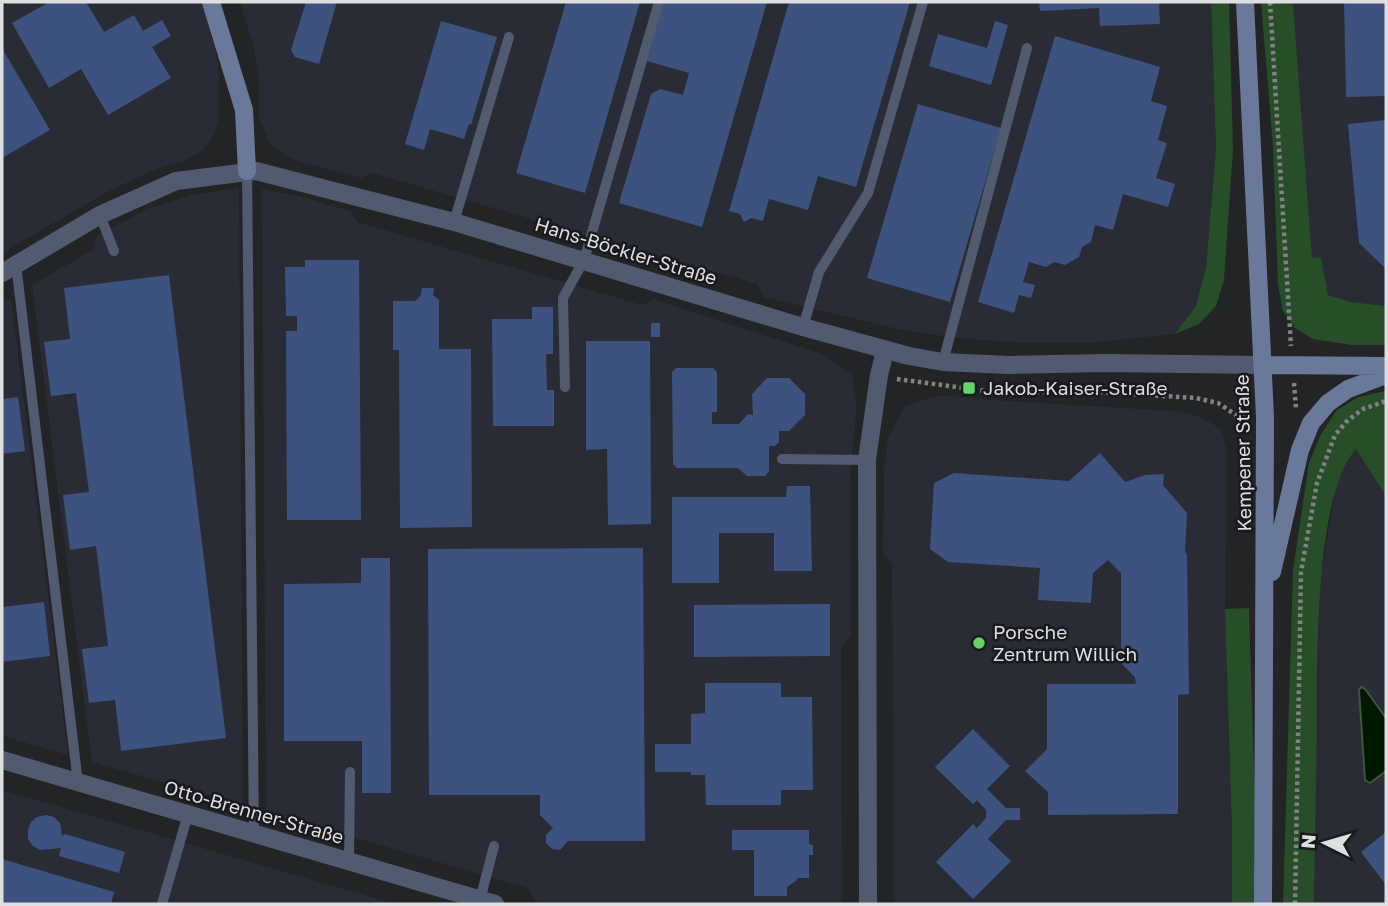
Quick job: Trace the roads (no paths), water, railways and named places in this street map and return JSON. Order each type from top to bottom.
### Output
[{"type":"main road","points":[[211,2],[244,110],[247,171]]},
{"type":"main road","name":"Kempener Straße","points":[[1245,2],[1265,416],[1263,904]]},
{"type":"main road","points":[[1263,365],[1386,366]]},
{"type":"main road","points":[[1265,603],[1300,450],[1311,423],[1328,403],[1348,389],[1386,375]]},
{"type":"street","name":"Hans-Böckler-Straße","points":[[9,269],[100,215],[176,181],[256,171],[454,222],[885,351],[943,362],[1008,365],[1263,365]]},
{"type":"street","points":[[868,904],[867,460],[885,351]]},
{"type":"street","name":"Otto-Brenner-Straße","points":[[2,760],[487,902]]},
{"type":"lane","points":[[565,387],[563,298],[584,260],[659,2]]},
{"type":"lane","points":[[803,327],[819,272],[868,192],[923,2]]},
{"type":"lane","points":[[454,222],[509,37]]},
{"type":"lane","points":[[943,362],[1027,48]]},
{"type":"lane","points":[[247,171],[254,834]]},
{"type":"lane","points":[[100,215],[114,251]]},
{"type":"lane","points":[[9,269],[78,783]]},
{"type":"lane","points":[[782,459],[867,460]]},
{"type":"lane","points":[[349,862],[350,772]]},
{"type":"lane","points":[[162,904],[188,814]]},
{"type":"lane","points":[[487,902],[494,846]]},
{"type":"place","name":"Jakob-Kaiser-Straße","points":[[969,388]]},
{"type":"place","name":"Porsche Zentrum Willich","points":[[979,643]]}]
